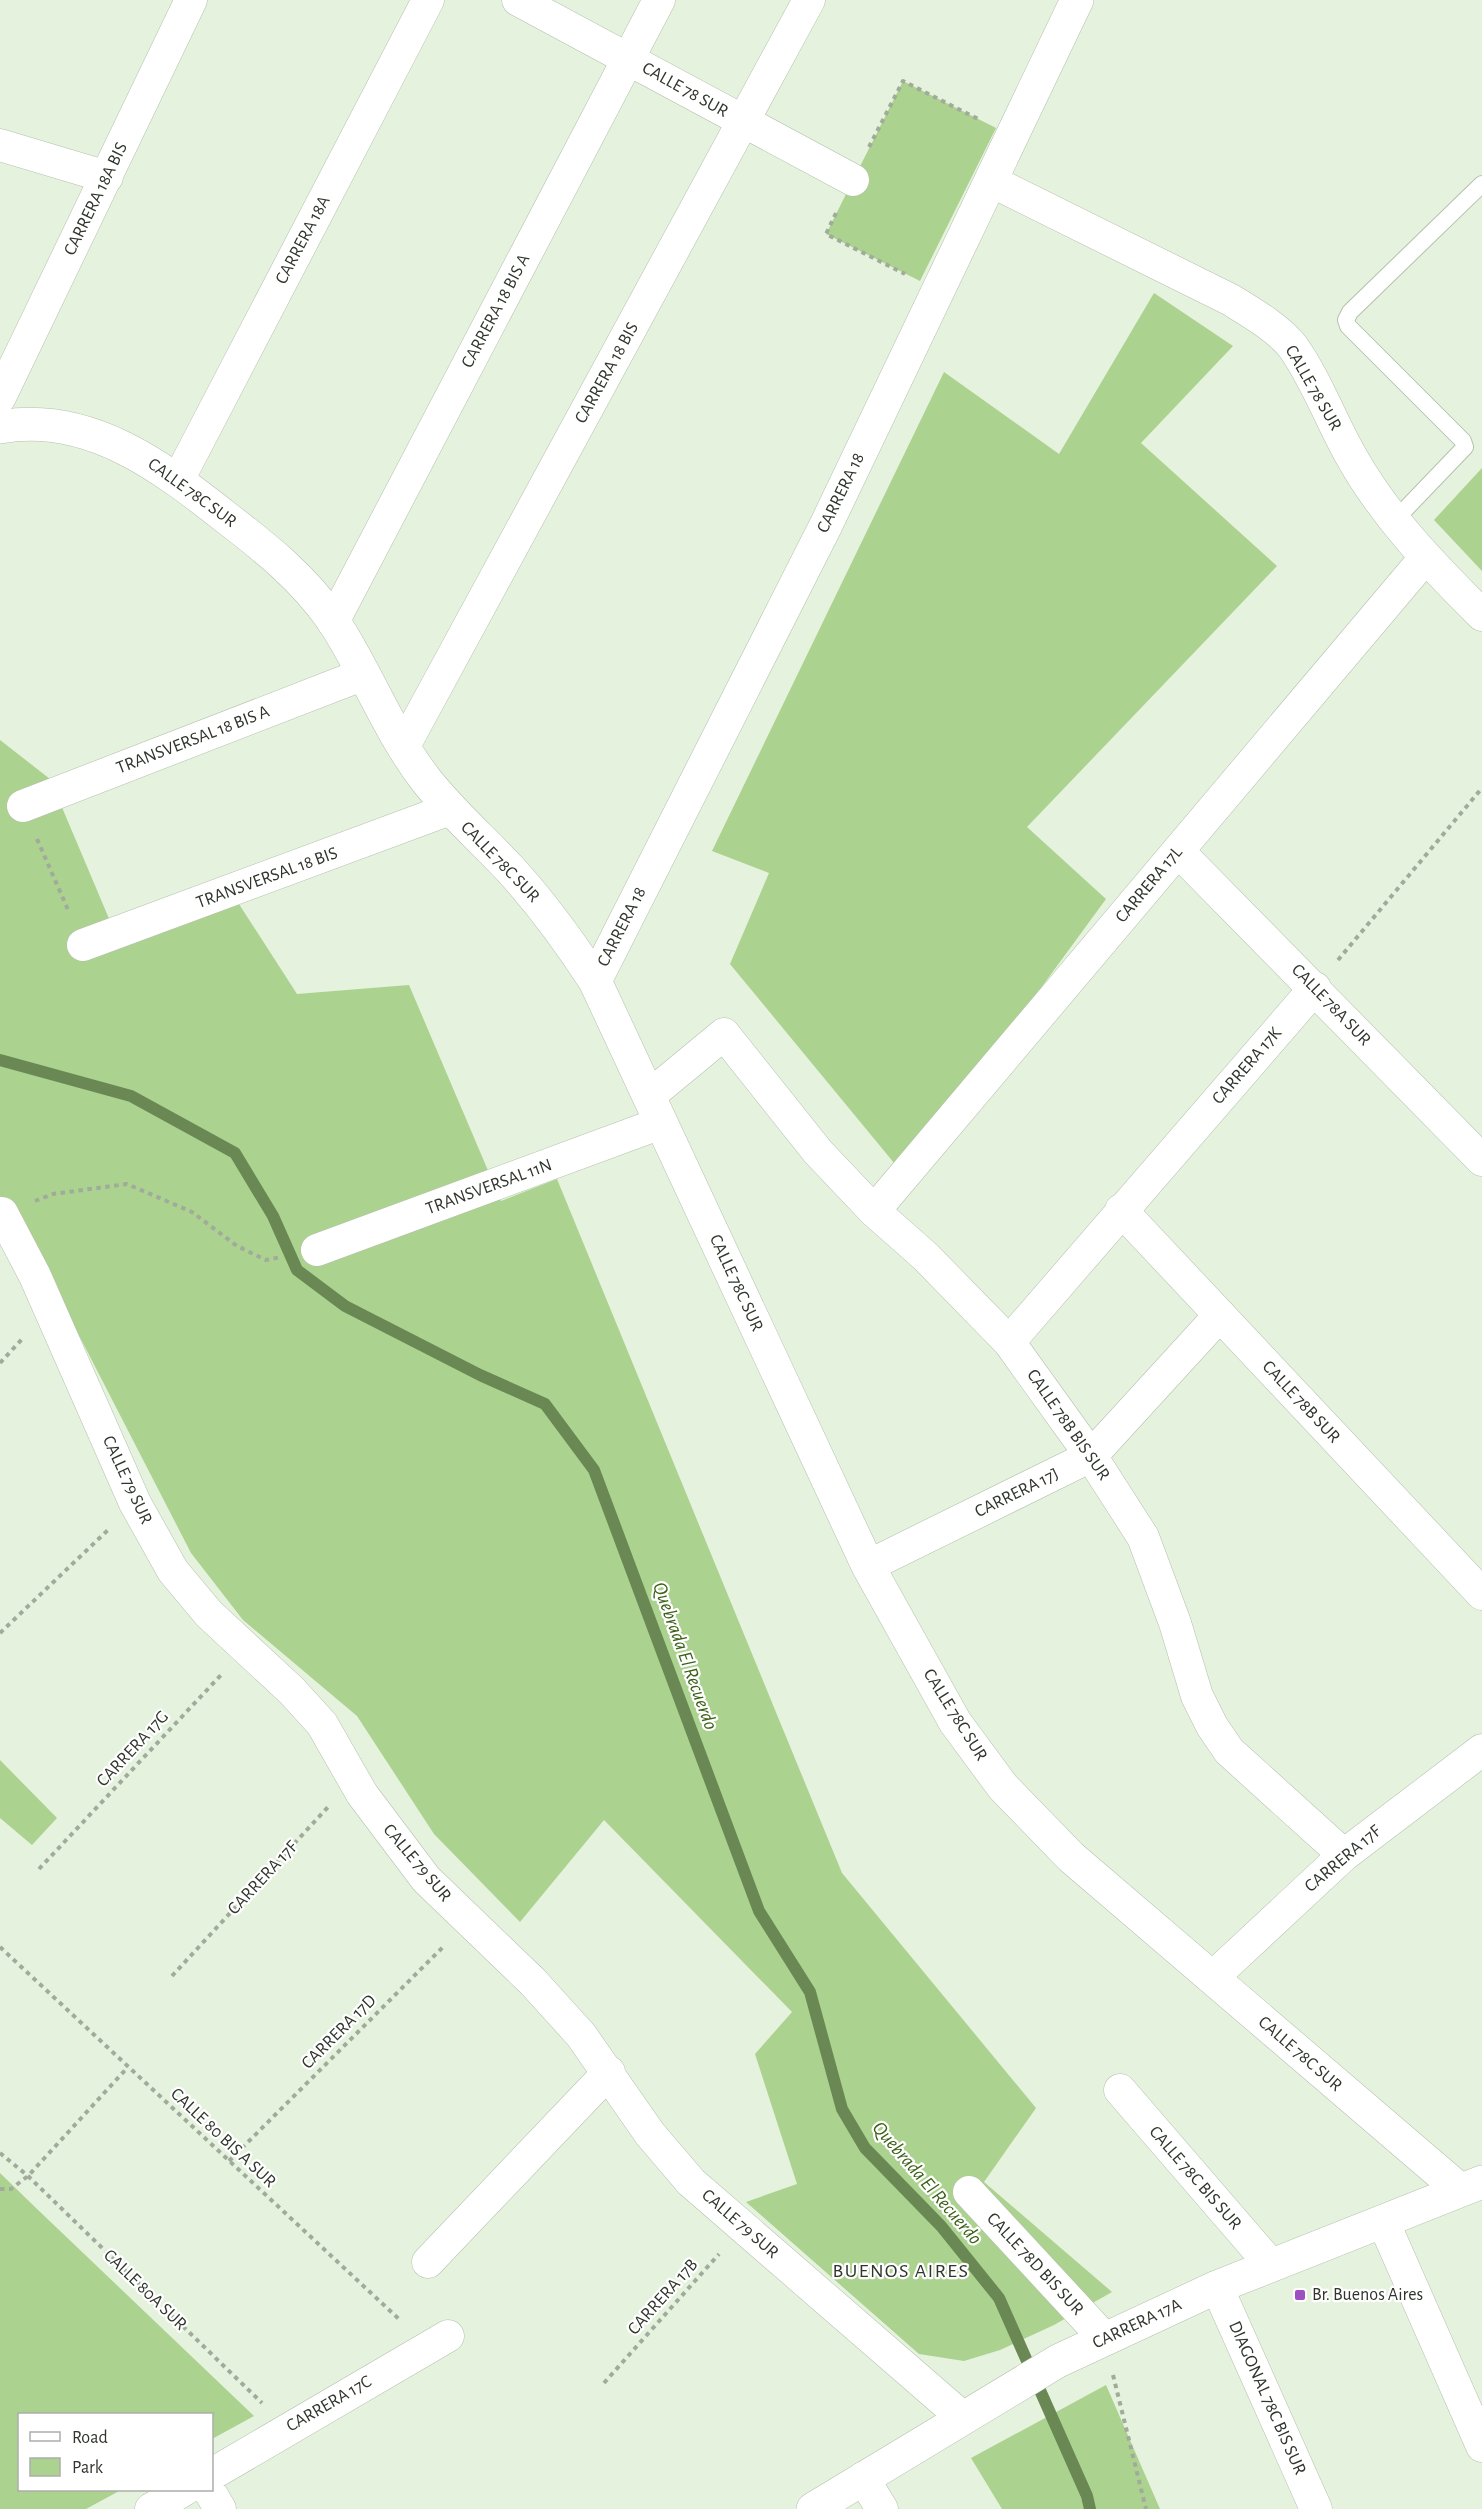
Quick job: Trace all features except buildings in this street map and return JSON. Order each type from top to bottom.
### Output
[{"type":"street","name":"CARRERA 18A BIS","points":[[0,397],[191,0]]},
{"type":"street","name":"CARRERA 18A","points":[[178,480],[428,0]]},
{"type":"street","name":"CALLE 78 SUR","points":[[518,0],[853,180]]},
{"type":"street","name":"CARRERA 18 BIS A","points":[[333,621],[659,0]]},
{"type":"street","name":"CARRERA 18 BIS","points":[[404,746],[809,0]]},
{"type":"street","name":"CARRERA 18","points":[[595,981],[826,525],[1077,0]]},
{"type":"street","points":[[0,145],[106,177]]},
{"type":"street","name":"CALLE 78 SUR","points":[[991,181],[1256,315],[1292,346],[1335,422],[1351,456],[1394,521],[1425,558],[1482,615]]},
{"type":"street","name":"CALLE 78C SUR","points":[[0,427],[18,424],[50,424],[77,430],[137,454],[178,480],[276,557],[300,579],[333,621],[424,777],[450,809],[509,868],[544,908],[595,981],[868,1566],[955,1722],[1003,1787],[1071,1857],[1212,1978],[1471,2186]]},
{"type":"street","name":"CARRERA 17L","points":[[874,1211],[1425,558]]},
{"type":"street","name":"TRANSVERSAL 18 BIS A","points":[[23,806],[363,674]]},
{"type":"street","name":"TRANSVERSAL 18 BIS","points":[[83,945],[450,809]]},
{"type":"street","name":"CALLE 78A SUR","points":[[1178,851],[1482,1160]]},
{"type":"street","name":"CARRERA 17K","points":[[1009,1342],[1315,988]]},
{"type":"street","name":"CALLE 78B BIS SUR","points":[[724,1034],[818,1152],[874,1211],[925,1257],[1009,1342],[1091,1456],[1143,1537],[1175,1623],[1197,1695],[1212,1726],[1229,1751],[1344,1856]]},
{"type":"street","name":"TRANSVERSAL 11N","points":[[317,1250],[655,1110],[724,1034]]},
{"type":"street","name":"CALLE 78B SUR","points":[[1121,1210],[1482,1594]]},
{"type":"street","name":"CALLE 79 SUR","points":[[2,1213],[36,1276],[135,1503],[173,1571],[209,1614],[292,1691],[322,1724],[353,1780],[393,1839],[426,1879],[557,2008],[609,2072],[650,2134],[691,2182],[962,2417]]},
{"type":"street","name":"CARRERA 17J","points":[[868,1566],[1091,1456],[1220,1316]]},
{"type":"street","name":"CARRERA 17F","points":[[1212,1978],[1344,1856],[1482,1750]]},
{"type":"street","points":[[428,2262],[609,2072]]},
{"type":"street","name":"CALLE 78C BIS SUR","points":[[1120,2090],[1271,2265]]},
{"type":"street","name":"CARRERA 17A","points":[[813,2509],[1058,2361],[1217,2286],[1471,2186]]},
{"type":"street","name":"CALLE 78D BIS SUR","points":[[969,2192],[1105,2339]]},
{"type":"street","points":[[1383,2221],[1482,2446]]},
{"type":"street","name":"DIAGONAL 78C BIS SUR","points":[[1217,2286],[1316,2509]]},
{"type":"street","name":"CARRERA 17C","points":[[213,2473],[438,2341]]},
{"type":"street","points":[[863,2478],[882,2509]]},
{"type":"street","points":[[151,2509],[182,2491]]},
{"type":"street","points":[[210,2491],[220,2509]]},
{"type":"lane","points":[[1394,521],[1465,447],[1463,441],[1348,326],[1346,320],[1350,312],[1482,184]]},
{"type":"path","points":[[903,81],[1012,136]]},
{"type":"path","points":[[1315,988],[1482,789]]},
{"type":"path","points":[[23,806],[83,945]]},
{"type":"path","points":[[2,1213],[53,1194],[127,1184],[192,1212],[237,1246],[267,1260]]},
{"type":"path","points":[[0,1633],[135,1503]]},
{"type":"path","name":"CARRERA 17G","points":[[39,1869],[246,1648]]},
{"type":"path","name":"CARRERA 17F","points":[[172,1976],[353,1780]]},
{"type":"path","name":"CARRERA 17D","points":[[229,2162],[469,1921]]},
{"type":"path","name":"CALLE 80 BIS A SUR","points":[[0,1947],[229,2162],[438,2341]]},
{"type":"path","points":[[0,2189],[11,2189],[28,2176],[128,2067]]},
{"type":"path","name":"CALLE 80A SUR","points":[[0,2153],[28,2176],[288,2428]]},
{"type":"path","name":"CARRERA 17B","points":[[604,2384],[743,2228]]},
{"type":"path","points":[[1105,2339],[1146,2509]]},
{"type":"green space","points":[[903,81],[996,128],[920,281],[826,234]]},
{"type":"green space","points":[[1154,293],[1233,346],[1141,443],[1277,566],[1027,827],[1106,899],[904,1175],[730,964],[769,873],[712,851],[944,372],[1059,454]]},
{"type":"green space","points":[[1482,468],[1482,571],[1434,520]]},
{"type":"green space","points":[[0,740],[50,779],[121,947],[237,901],[297,994],[409,985],[501,1201],[557,1179],[842,1873],[1036,2108],[984,2182],[1112,2292],[1054,2325],[1000,2350],[964,2361],[919,2354],[746,2202],[797,2184],[755,2054],[792,2012],[604,1820],[520,1922],[434,1834],[357,1716],[243,1620],[191,1553],[14,1209],[0,1214]]},
{"type":"green space","points":[[0,1760],[57,1818],[32,1845],[0,1818]]},
{"type":"green space","points":[[0,2173],[254,2416],[213,2438],[213,2413],[18,2413],[18,2491],[119,2491],[86,2509],[0,2509]]},
{"type":"green space","points":[[1106,2385],[1160,2509],[1002,2509],[971,2458]]},
{"type":"waterway","name":"Quebrada El Recuerdo","points":[[0,1060],[131,1096],[235,1153],[273,1216],[297,1270],[345,1306],[480,1375],[545,1404],[594,1470],[759,1911],[810,1992],[842,2109],[865,2148],[941,2226],[999,2298],[1087,2496],[1090,2509]]},
{"type":"place","name":"Br. Buenos Aires","points":[[1300,2295]]},
{"type":"district","name":"BUENOS AIRES","points":[[901,2271]]}]
